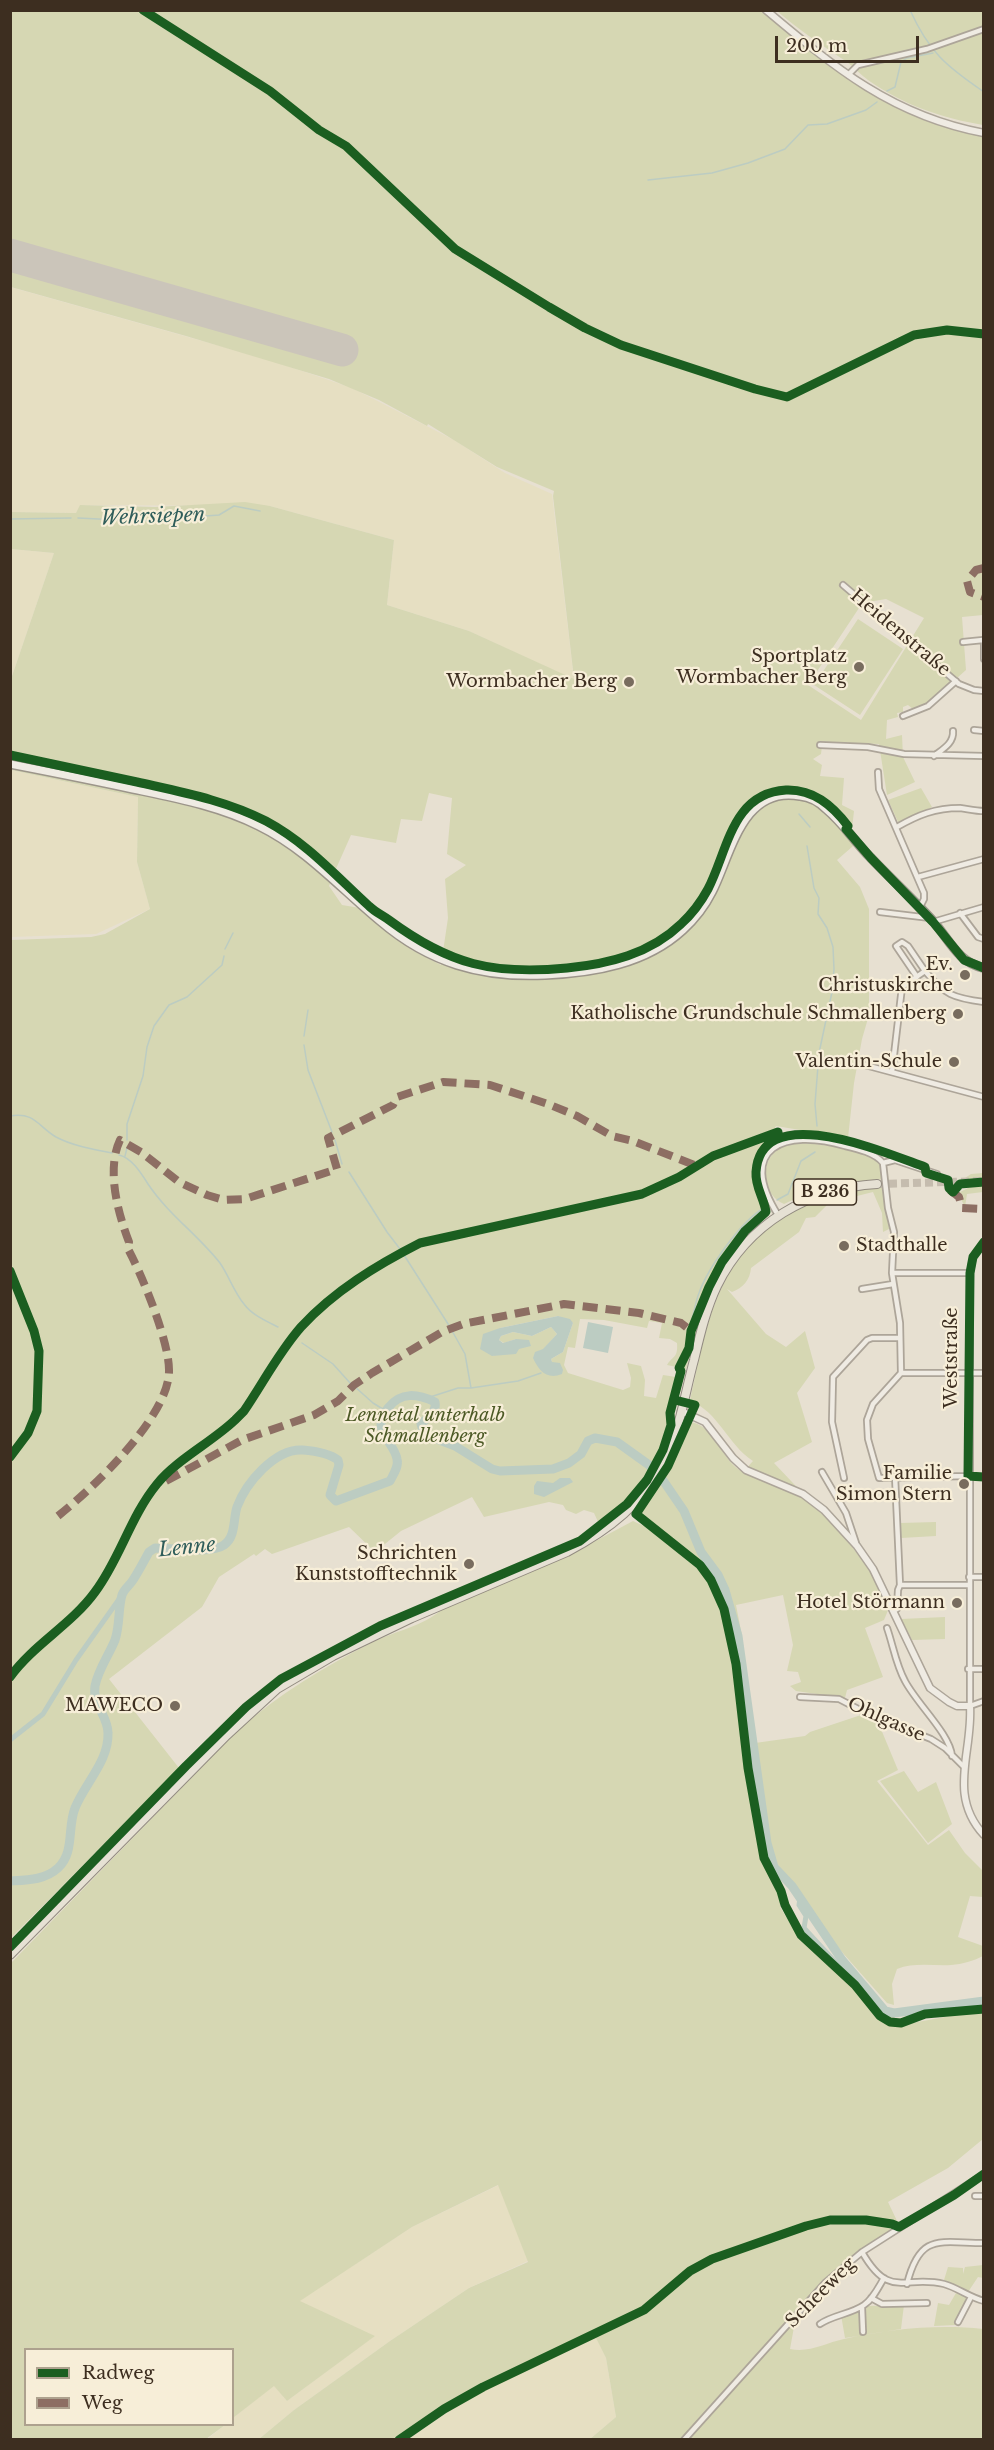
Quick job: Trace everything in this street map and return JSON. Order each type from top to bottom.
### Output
[{"type":"main road","points":[[10,764],[189,801],[231,813],[261,827],[306,855],[389,929],[417,947],[451,964],[479,972],[507,975],[545,975],[613,967],[652,952],[685,928],[710,895],[737,832],[749,814],[769,799],[791,795],[812,800],[829,811],[932,920],[964,960],[984,968]]},
{"type":"main road","name":"B 236","points":[[10,1955],[245,1716],[288,1682],[365,1640],[567,1552],[601,1533],[630,1509],[652,1482],[671,1445],[706,1315],[716,1287],[742,1247],[778,1215],[802,1202],[831,1191],[877,1184]]},
{"type":"street","points":[[766,10],[848,75],[892,103],[940,123],[984,134]]},
{"type":"street","points":[[848,75],[858,65],[927,49],[984,29]]},
{"type":"street","name":"Heidenstraße","points":[[843,585],[956,681],[968,689],[984,691]]},
{"type":"street","points":[[963,642],[983,640],[984,659]]},
{"type":"street","name":"Heidenstraße","points":[[903,716],[928,706],[956,681]]},
{"type":"street","points":[[934,756],[949,744],[953,730]]},
{"type":"street","points":[[974,730],[984,731]]},
{"type":"street","points":[[820,745],[868,747],[904,754],[984,756]]},
{"type":"street","points":[[878,772],[879,789],[897,827],[924,896],[920,907]]},
{"type":"street","points":[[897,827],[935,810],[957,808],[984,810]]},
{"type":"street","points":[[918,877],[984,859]]},
{"type":"street","points":[[880,912],[932,920],[984,907]]},
{"type":"street","points":[[960,913],[978,937],[984,939]]},
{"type":"street","points":[[916,977],[896,946],[902,942],[908,945],[940,990],[948,995],[984,1002]]},
{"type":"street","points":[[892,1072],[900,989],[925,971]]},
{"type":"street","points":[[861,1064],[984,1097]]},
{"type":"street","points":[[778,1215],[764,1190],[762,1179],[763,1163],[770,1151],[780,1144],[793,1139],[841,1144],[878,1157],[884,1162],[888,1208],[894,1232],[892,1273],[900,1338],[901,1373],[873,1404],[866,1427],[877,1476],[881,1478],[895,1476],[984,1478]]},
{"type":"street","points":[[884,1162],[893,1160],[937,1174]]},
{"type":"street","name":"Weststraße","points":[[970,1706],[968,1477],[970,1273],[973,1257],[984,1242]]},
{"type":"street","points":[[892,1273],[970,1273]]},
{"type":"street","points":[[862,1289],[893,1284]]},
{"type":"street","points":[[844,1478],[832,1422],[833,1377],[867,1340],[900,1338]]},
{"type":"street","points":[[901,1373],[984,1373]]},
{"type":"street","points":[[681,1412],[705,1422],[733,1458],[746,1470],[797,1491],[825,1510],[873,1569],[930,1688],[957,1706],[970,1706],[984,1701]]},
{"type":"street","points":[[822,1472],[846,1513],[856,1546]]},
{"type":"street","points":[[894,1611],[897,1609],[900,1585],[895,1476]]},
{"type":"street","points":[[969,1577],[984,1577]]},
{"type":"street","points":[[900,1585],[969,1585]]},
{"type":"street","points":[[887,1628],[904,1679],[920,1705],[950,1744],[952,1756]]},
{"type":"street","points":[[968,1669],[984,1669]]},
{"type":"street","name":"Ohlgasse","points":[[800,1697],[839,1699],[931,1739],[963,1766]]},
{"type":"street","points":[[970,1706],[963,1782],[972,1821],[984,1835]]},
{"type":"street","name":"Scheeweg","points":[[684,2439],[826,2282],[862,2252],[984,2174]]},
{"type":"street","points":[[975,2196],[984,2196]]},
{"type":"street","points":[[907,2284],[912,2263],[921,2252],[930,2246],[945,2241],[984,2243]]},
{"type":"street","points":[[862,2252],[876,2273],[884,2278],[897,2283],[942,2284],[984,2301]]},
{"type":"street","points":[[820,2324],[834,2316],[862,2307],[884,2278]]},
{"type":"street","points":[[958,2322],[971,2297]]},
{"type":"street","points":[[871,2298],[882,2304],[927,2302]]},
{"type":"street","points":[[862,2307],[863,2332]]},
{"type":"shaded area","points":[[10,287],[270,360],[352,388],[454,440],[505,473],[552,494],[574,680],[469,631],[387,605],[394,540],[270,506],[81,505],[76,513],[11,512]]},
{"type":"shaded area","points":[[11,549],[54,553],[11,679]]},
{"type":"shaded area","points":[[10,770],[138,797],[137,862],[150,909],[96,934],[11,937]]},
{"type":"shaded area","points":[[558,1316],[570,1319],[573,1323],[563,1352],[551,1359],[552,1362],[560,1363],[562,1374],[552,1376],[544,1373],[533,1358],[535,1352],[543,1349],[557,1334],[551,1327],[532,1336],[513,1332],[501,1336],[499,1340],[503,1343],[516,1339],[529,1340],[531,1346],[519,1349],[516,1354],[492,1356],[480,1349],[483,1334],[500,1328]]},
{"type":"shaded area","points":[[588,1322],[613,1327],[608,1353],[583,1348]]},
{"type":"shaded area","points":[[560,1478],[570,1478],[573,1482],[544,1497],[534,1494],[537,1481],[553,1483]]},
{"type":"shaded area","points":[[499,2185],[528,2261],[469,2288],[294,2410],[259,2439],[206,2440],[224,2426],[234,2426],[234,2417],[274,2385],[287,2401],[374,2336],[299,2301],[412,2227]]},
{"type":"shaded area","points":[[596,2337],[606,2358],[616,2417],[590,2439],[407,2440],[489,2384]]},
{"type":"green space","name":"Lennetal unterhalb Schmallenberg","points":[[11,11],[762,11],[814,54],[890,104],[948,127],[983,136],[983,615],[962,617],[966,670],[928,704],[914,710],[908,705],[903,707],[903,712],[897,713],[898,717],[887,720],[886,739],[902,735],[903,757],[915,782],[887,795],[879,744],[822,746],[821,754],[813,759],[822,765],[820,776],[844,778],[842,805],[854,811],[852,829],[860,840],[837,860],[860,887],[869,909],[869,1015],[854,1083],[848,1138],[776,1126],[759,1157],[754,1175],[758,1196],[764,1210],[762,1215],[750,1224],[729,1247],[714,1270],[693,1322],[698,1326],[686,1369],[667,1365],[676,1354],[677,1343],[670,1339],[659,1338],[662,1323],[649,1321],[647,1328],[604,1320],[580,1319],[575,1348],[568,1347],[564,1365],[568,1373],[623,1390],[630,1387],[631,1378],[627,1363],[641,1366],[645,1380],[644,1396],[656,1398],[663,1375],[676,1377],[668,1407],[669,1426],[665,1445],[653,1472],[634,1495],[633,1502],[615,1518],[599,1524],[594,1513],[584,1510],[576,1514],[566,1510],[563,1505],[549,1502],[484,1517],[472,1497],[401,1531],[375,1552],[349,1527],[272,1554],[265,1549],[219,1577],[202,1607],[109,1679],[179,1768],[11,1938],[11,940],[91,937],[105,934],[150,909],[137,862],[138,797],[11,770],[11,766],[182,802],[228,815],[295,850],[331,881],[329,886],[342,905],[360,908],[412,950],[441,965],[448,918],[445,879],[466,865],[447,854],[452,798],[429,793],[422,821],[401,819],[396,843],[351,835],[335,871],[264,825],[221,807],[11,761],[11,679],[54,553],[11,549],[11,512],[76,513],[80,505],[155,507],[245,502],[270,506],[394,540],[387,605],[469,631],[574,679],[554,491],[497,467],[428,424],[427,426],[379,400],[329,379],[11,287]],"holes":[[[886,599],[924,618],[861,720],[808,685],[859,608],[868,602]],[[558,1316],[573,1323],[563,1352],[551,1359],[552,1362],[543,1350],[557,1334],[551,1327],[532,1336],[513,1332],[501,1336],[499,1340],[504,1343],[516,1339],[493,1356],[500,1328]]]},
{"type":"green space","points":[[777,11],[983,11],[983,125],[953,119],[895,97],[868,80]]},
{"type":"green space","name":"Sportplatz Wormbacher Berg","points":[[858,619],[903,649],[860,715],[814,685]]},
{"type":"green space","points":[[921,788],[932,807],[899,824],[888,800]]},
{"type":"green space","points":[[798,1143],[829,1146],[865,1155],[880,1165],[884,1179],[841,1183],[814,1190],[784,1204],[772,1195],[769,1189],[766,1182],[766,1168],[768,1161],[777,1150]]},
{"type":"green space","points":[[983,1173],[983,1192],[967,1194],[965,1207],[958,1193],[968,1188],[965,1178],[971,1174]]},
{"type":"green space","points":[[885,1186],[891,1228],[883,1232],[882,1213],[873,1192],[829,1203],[815,1217],[806,1218],[799,1232],[751,1268],[743,1286],[732,1292],[727,1289],[766,1334],[786,1347],[805,1331],[815,1368],[797,1393],[812,1442],[774,1463],[846,1539],[869,1569],[889,1608],[884,1620],[865,1628],[883,1677],[847,1690],[845,1698],[796,1691],[790,1686],[801,1682],[798,1672],[787,1671],[793,1645],[783,1595],[736,1605],[755,1743],[805,1736],[810,1732],[864,1714],[878,1722],[898,1770],[877,1781],[928,1845],[949,1830],[965,1853],[983,1871],[983,1897],[970,1896],[958,1937],[983,1946],[983,1956],[955,1965],[917,1965],[897,1969],[892,1984],[894,2005],[887,2003],[812,1918],[771,1854],[780,1894],[780,1907],[798,1936],[835,1969],[856,1973],[901,2025],[983,2010],[983,2139],[948,2168],[888,2202],[899,2225],[861,2250],[796,2316],[790,2349],[811,2349],[844,2339],[896,2330],[931,2327],[983,2329],[983,2439],[590,2439],[616,2417],[606,2358],[596,2338],[489,2384],[407,2439],[259,2439],[294,2410],[469,2288],[528,2262],[498,2185],[412,2227],[300,2301],[375,2336],[287,2401],[274,2386],[234,2417],[234,2348],[24,2348],[24,2426],[224,2426],[206,2439],[11,2440],[11,1963],[237,1731],[286,1693],[320,1671],[383,1637],[418,1624],[441,1610],[571,1554],[633,1521],[644,1526],[648,1521],[641,1513],[643,1505],[657,1487],[687,1422],[696,1423],[704,1428],[735,1467],[743,1472],[753,1461],[744,1454],[708,1412],[690,1401],[711,1316],[732,1268],[749,1246],[770,1227],[796,1209],[820,1196],[840,1191]]},
{"type":"green space","points":[[936,1522],[936,1536],[901,1538],[900,1523]]},
{"type":"green space","points":[[945,1617],[945,1639],[912,1640],[901,1619]]},
{"type":"green space","points":[[904,1771],[918,1792],[936,1782],[952,1824],[928,1843],[880,1781]]},
{"type":"green space","points":[[983,2265],[983,2278],[978,2277],[968,2292],[944,2280],[948,2267],[963,2268],[963,2274],[965,2267]]},
{"type":"green space","points":[[956,2293],[969,2299],[955,2325],[934,2326],[938,2303],[949,2305]]},
{"type":"green space","points":[[904,2305],[901,2329],[845,2338],[841,2315],[859,2311],[864,2314],[867,2306]]},
{"type":"waterway","points":[[910,10],[924,37],[940,57],[984,92]]},
{"type":"waterway","points":[[887,91],[895,87],[901,62],[907,58],[933,53]]},
{"type":"waterway","points":[[648,180],[712,173],[748,163],[785,149],[808,125],[827,124],[866,110],[877,102]]},
{"type":"waterway","name":"Wehrsiepen","points":[[78,518],[139,521],[219,515],[234,506],[260,511]]},
{"type":"waterway","name":"Wehrsiepen","points":[[10,519],[71,518]]},
{"type":"waterway","points":[[799,814],[810,827]]},
{"type":"waterway","points":[[807,846],[814,888],[819,898],[818,914],[827,928],[833,947],[834,969],[832,992],[819,1053],[815,1104],[817,1126]]},
{"type":"waterway","points":[[225,949],[233,933]]},
{"type":"waterway","points":[[127,1140],[127,1124],[143,1076],[147,1047],[154,1026],[169,1005],[187,997],[222,965],[224,956]]},
{"type":"waterway","points":[[304,1036],[308,1010]]},
{"type":"waterway","points":[[304,1045],[308,1070],[332,1132]]},
{"type":"waterway","points":[[10,1116],[19,1115],[31,1118],[56,1137],[83,1147],[112,1153]]},
{"type":"waterway","points":[[335,1140],[342,1164]]},
{"type":"waterway","points":[[125,1156],[127,1148]]},
{"type":"waterway","points":[[777,1200],[788,1194],[801,1161],[815,1152]]},
{"type":"waterway","points":[[119,1155],[136,1166],[156,1195],[220,1263],[247,1308],[278,1327]]},
{"type":"waterway","points":[[349,1172],[400,1249]]},
{"type":"waterway","points":[[690,1325],[703,1283],[717,1259],[745,1223],[764,1208]]},
{"type":"waterway","points":[[404,1255],[450,1327]]},
{"type":"waterway","points":[[427,1398],[458,1388],[471,1388],[465,1354],[451,1329]]},
{"type":"waterway","points":[[302,1343],[333,1364],[351,1384]]},
{"type":"waterway","points":[[471,1388],[518,1381],[541,1373]]},
{"type":"waterway","points":[[354,1386],[386,1411]]},
{"type":"waterway","name":"Lenne","points":[[10,1881],[36,1879],[48,1875],[58,1868],[67,1855],[75,1808],[101,1762],[107,1743],[106,1721],[96,1699],[96,1680],[115,1640],[122,1595],[149,1552],[155,1548],[201,1550],[224,1545],[231,1537],[241,1498],[254,1478],[272,1461],[292,1451],[317,1452],[338,1460],[339,1465],[330,1495],[336,1501],[390,1481],[397,1459],[382,1429],[381,1420],[398,1399],[416,1396],[435,1402],[433,1412],[421,1424],[424,1434],[455,1446],[492,1469],[500,1471],[553,1469],[569,1463],[581,1454],[588,1441],[595,1438],[617,1442],[656,1470],[684,1511],[701,1552],[718,1575],[725,1590],[738,1636],[767,1843],[774,1867],[792,1886],[842,1960],[885,2011],[894,2013],[984,2001]]},
{"type":"waterway","points":[[10,1740],[43,1714],[76,1660],[122,1595]]},
{"type":"waterway","points":[[800,1898],[799,1905],[806,1916],[804,1928],[838,1965],[850,1969]]},
{"type":"runway","points":[[10,255],[342,350]]},
{"type":"tunnel","points":[[877,1184],[984,1181]]},
{"type":"marked path","points":[[984,568],[976,570],[967,581],[970,592],[984,597]]},
{"type":"marked path","points":[[58,1516],[108,1470],[143,1429],[157,1408],[166,1388],[169,1370],[160,1326],[128,1249],[129,1242],[115,1191],[114,1165],[120,1140],[141,1152],[179,1182],[224,1200],[245,1199],[337,1169],[328,1138],[393,1105],[397,1097],[443,1082],[490,1085],[548,1104],[577,1116],[612,1136],[633,1141],[697,1166]]},
{"type":"marked path","points":[[950,1190],[959,1197],[962,1208],[984,1209]]},
{"type":"marked path","points":[[166,1481],[242,1440],[314,1415],[338,1401],[354,1385],[372,1373],[442,1332],[463,1324],[564,1304],[639,1313],[681,1323],[691,1331]]},
{"type":"cycle path","points":[[143,10],[270,91],[319,130],[346,146],[455,249],[585,328],[621,345],[755,389],[787,397],[914,335],[947,330],[984,334]]},
{"type":"cycle path","points":[[10,755],[186,793],[250,814],[295,839],[371,908],[411,935],[453,957],[473,964],[517,970],[598,964],[628,956],[656,943],[685,920],[702,899],[715,874],[734,826],[743,812],[754,801],[768,794],[796,790],[813,795],[835,811],[848,826],[846,829],[871,858],[933,922],[964,960],[984,968]]},
{"type":"cycle path","points":[[10,1677],[30,1654],[75,1615],[95,1592],[111,1566],[139,1510],[157,1484],[174,1467],[226,1428],[244,1411],[278,1357],[301,1327],[342,1290],[388,1260],[420,1243],[642,1194],[679,1177],[713,1156],[778,1132]]},
{"type":"cycle path","points":[[10,1947],[186,1766],[246,1707],[281,1679],[380,1626],[580,1541],[627,1504],[647,1480],[663,1450],[671,1425],[670,1413],[681,1371],[679,1368],[689,1348],[691,1331],[709,1287],[722,1262],[745,1231],[766,1212],[756,1177],[763,1150],[779,1138],[802,1134],[828,1137],[857,1143],[925,1167],[926,1173],[948,1180],[949,1188],[953,1192],[960,1184],[984,1182]]},
{"type":"cycle path","points":[[984,1242],[973,1257],[970,1273],[968,1476],[984,1477]]},
{"type":"cycle path","points":[[10,1271],[34,1331],[39,1351],[37,1411],[28,1433],[10,1457]]},
{"type":"cycle path","points":[[675,1400],[695,1405],[668,1466],[636,1514],[700,1565],[711,1580],[724,1609],[736,1664],[748,1768],[764,1858],[781,1891],[785,1905],[801,1935],[855,1985],[880,2016],[890,2022],[901,2023],[925,2014],[984,2009]]},
{"type":"cycle path","points":[[399,2440],[444,2409],[483,2387],[644,2310],[690,2271],[712,2259],[806,2226],[830,2220],[866,2220],[899,2227],[954,2195],[984,2174]]},
{"type":"place","name":"Sportplatz Wormbacher Berg","points":[[859,667]]},
{"type":"place","name":"Wormbacher Berg","points":[[629,682]]},
{"type":"place","name":"Ev. Christuskirche","points":[[965,975]]},
{"type":"place","name":"Katholische Grundschule Schmallenberg","points":[[958,1014]]},
{"type":"place","name":"Valentin-Schule","points":[[954,1062]]},
{"type":"place","name":"Stadthalle","points":[[844,1246]]},
{"type":"place","name":"Familie Simon Stern","points":[[964,1484]]},
{"type":"place","name":"Schrichten Kunststofftechnik","points":[[469,1564]]},
{"type":"place","name":"Hotel Störmann","points":[[957,1603]]},
{"type":"place","name":"MAWECO","points":[[175,1706]]}]
